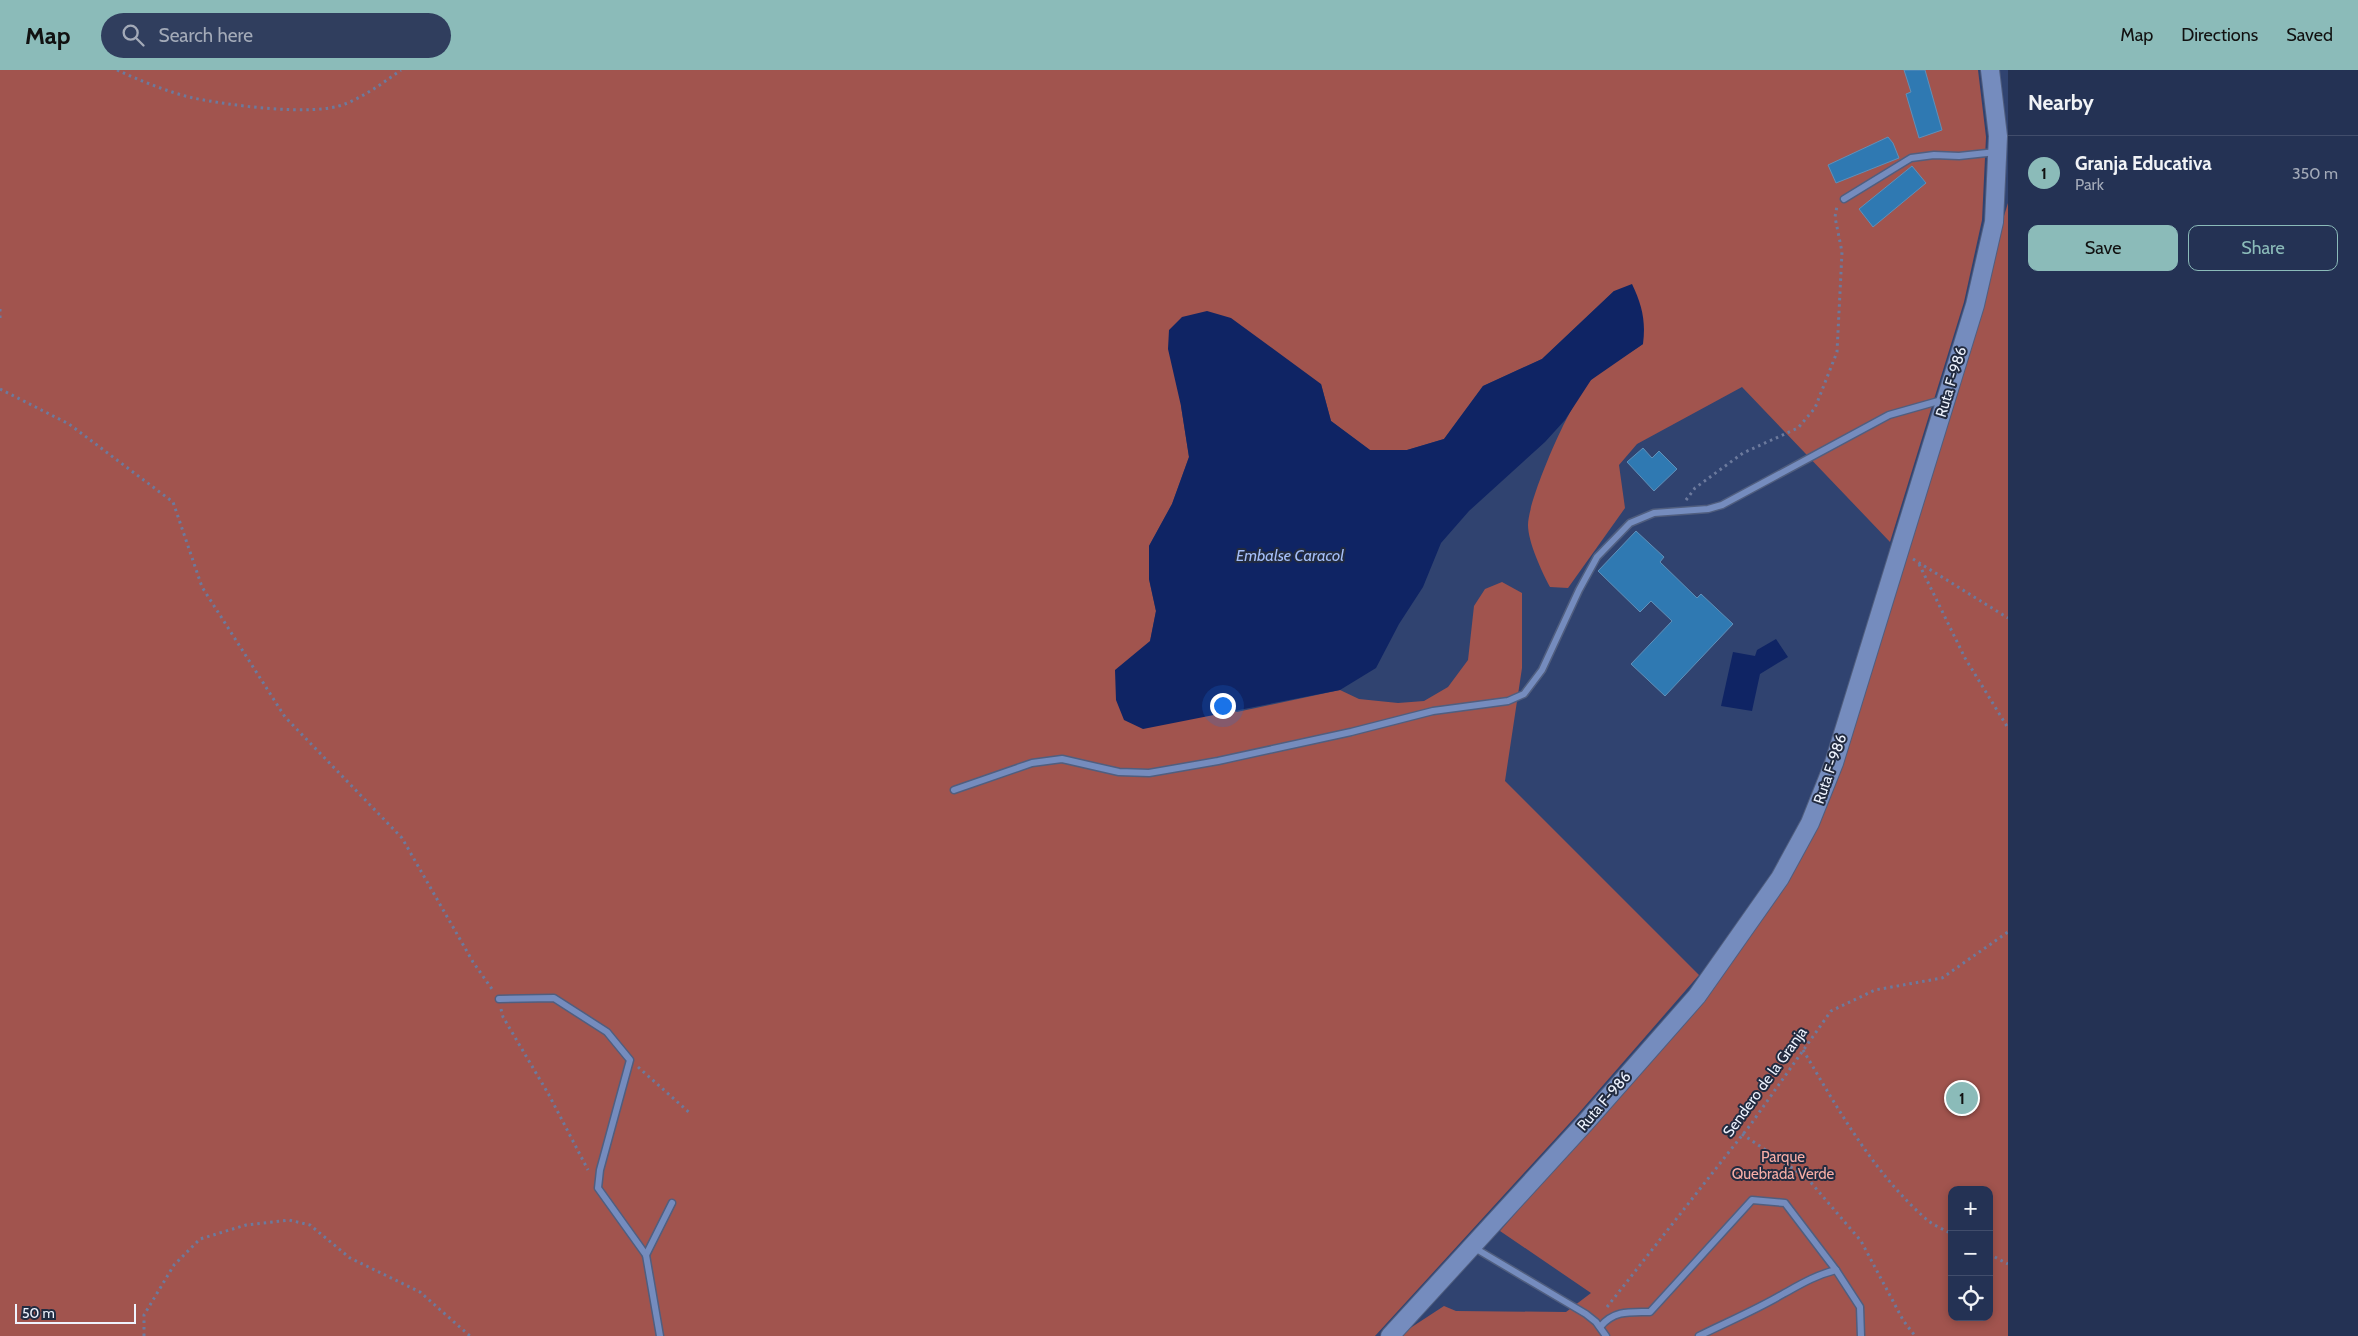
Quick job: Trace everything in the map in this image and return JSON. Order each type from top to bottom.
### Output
[{"type":"main road","name":"Ruta F-986","points":[[1390,1336],[1586,1122],[1696,996],[1780,878],[1810,823],[1834,763],[1975,305],[1994,222],[1998,136],[1990,70]]},
{"type":"lane","points":[[1844,199],[1911,158],[1997,152]]},
{"type":"lane","points":[[954,790],[1032,763],[1062,759],[1119,772],[1148,773],[1218,761],[1433,711],[1508,701],[1524,694],[1542,670],[1579,590],[1597,557],[1630,523],[1654,513],[1708,509],[1722,505],[1889,415],[1946,399]]},
{"type":"lane","points":[[500,999],[554,998],[607,1032],[630,1060],[600,1170],[598,1188],[646,1255],[660,1336]]},
{"type":"lane","points":[[1598,1325],[1619,1312],[1650,1312],[1752,1200],[1785,1203],[1836,1270],[1860,1307],[1861,1336]]},
{"type":"lane","points":[[646,1255],[672,1203]]},
{"type":"lane","points":[[1472,1246],[1586,1314],[1606,1336]]},
{"type":"lane","points":[[1699,1336],[1784,1294],[1820,1273],[1836,1270]]},
{"type":"path","points":[[118,70],[192,97],[263,108],[309,110],[344,105],[380,85],[401,70]]},
{"type":"path","points":[[1675,512],[1696,488],[1711,476],[1743,453],[1798,428],[1815,408],[1837,352],[1842,252],[1835,217],[1837,204],[1844,199]]},
{"type":"path","points":[[0,309],[0,319]]},
{"type":"path","points":[[0,388],[69,424],[173,502],[202,586],[285,717],[402,838],[473,962],[500,999],[503,1017],[549,1095],[598,1188]]},
{"type":"path","points":[[2008,618],[1919,564],[1965,658],[2008,728]]},
{"type":"path","name":"Sendero de la Granja","points":[[1598,1325],[1742,1134],[1831,1011],[1876,990],[1942,978],[2008,932]]},
{"type":"path","points":[[1803,1050],[1846,1122],[1884,1175],[1926,1220],[1948,1232]]},
{"type":"path","points":[[630,1060],[691,1114]]},
{"type":"path","points":[[1742,1134],[1808,1178],[1861,1241],[1903,1320],[1915,1336]]},
{"type":"path","points":[[144,1336],[144,1315],[174,1266],[200,1239],[246,1226],[289,1220],[310,1225],[350,1258],[420,1292],[470,1336]]},
{"type":"path","points":[[1993,1256],[2008,1264]]},
{"type":"green space","points":[[0,70],[1978,70],[1986,137],[1982,220],[1964,302],[1890,542],[1742,387],[1637,444],[1619,465],[1625,508],[1568,588],[1550,587],[1533,548],[1528,525],[1535,493],[1543,472],[1563,425],[1584,389],[1598,374],[1643,344],[1614,291],[1542,359],[1483,386],[1444,439],[1407,450],[1370,450],[1331,421],[1321,384],[1181,406],[1189,457],[1172,504],[1149,546],[1149,579],[1156,611],[1150,642],[1115,671],[1237,712],[1340,690],[1359,699],[1398,703],[1424,701],[1448,687],[1468,660],[1474,606],[1485,589],[1502,582],[1522,593],[1522,668],[1505,781],[1699,975],[1578,1114],[1375,1336],[0,1336]]},
{"type":"green space","name":"Parque Quebrada Verde","points":[[2008,203],[2008,1336],[1398,1336],[1444,1306],[1456,1311],[1566,1312],[1591,1293],[1500,1231],[1701,1000],[1816,826]]},
{"type":"water","name":"Embalse Caracol","points":[[1632,284],[1642,313],[1644,328],[1643,344],[1591,380],[1565,420],[1545,442],[1469,511],[1441,543],[1423,587],[1399,624],[1376,668],[1340,690],[1143,729],[1124,720],[1116,700],[1115,670],[1150,641],[1156,611],[1149,579],[1149,546],[1172,504],[1189,457],[1181,406],[1168,349],[1169,330],[1182,317],[1207,311],[1231,318],[1321,384],[1331,421],[1370,450],[1407,450],[1444,439],[1483,386],[1542,359],[1614,291]]},
{"type":"water","points":[[1776,639],[1788,657],[1760,674],[1752,711],[1721,706],[1733,652],[1755,656],[1757,650]]},
{"type":"building","points":[[1904,70],[1925,70],[1942,130],[1919,138],[1906,94],[1911,92]]},
{"type":"building","points":[[1888,137],[1893,143],[1899,158],[1836,183],[1828,165]]},
{"type":"building","points":[[1912,166],[1926,183],[1873,227],[1859,209]]},
{"type":"building","points":[[1643,448],[1652,458],[1659,451],[1677,469],[1654,491],[1627,462]]},
{"type":"building","points":[[1636,531],[1664,557],[1660,562],[1697,598],[1701,594],[1733,624],[1665,696],[1631,664],[1672,621],[1651,601],[1640,612],[1598,571]]},
{"type":"place","name":"Granja Educativa","points":[[1962,1098]]}]
